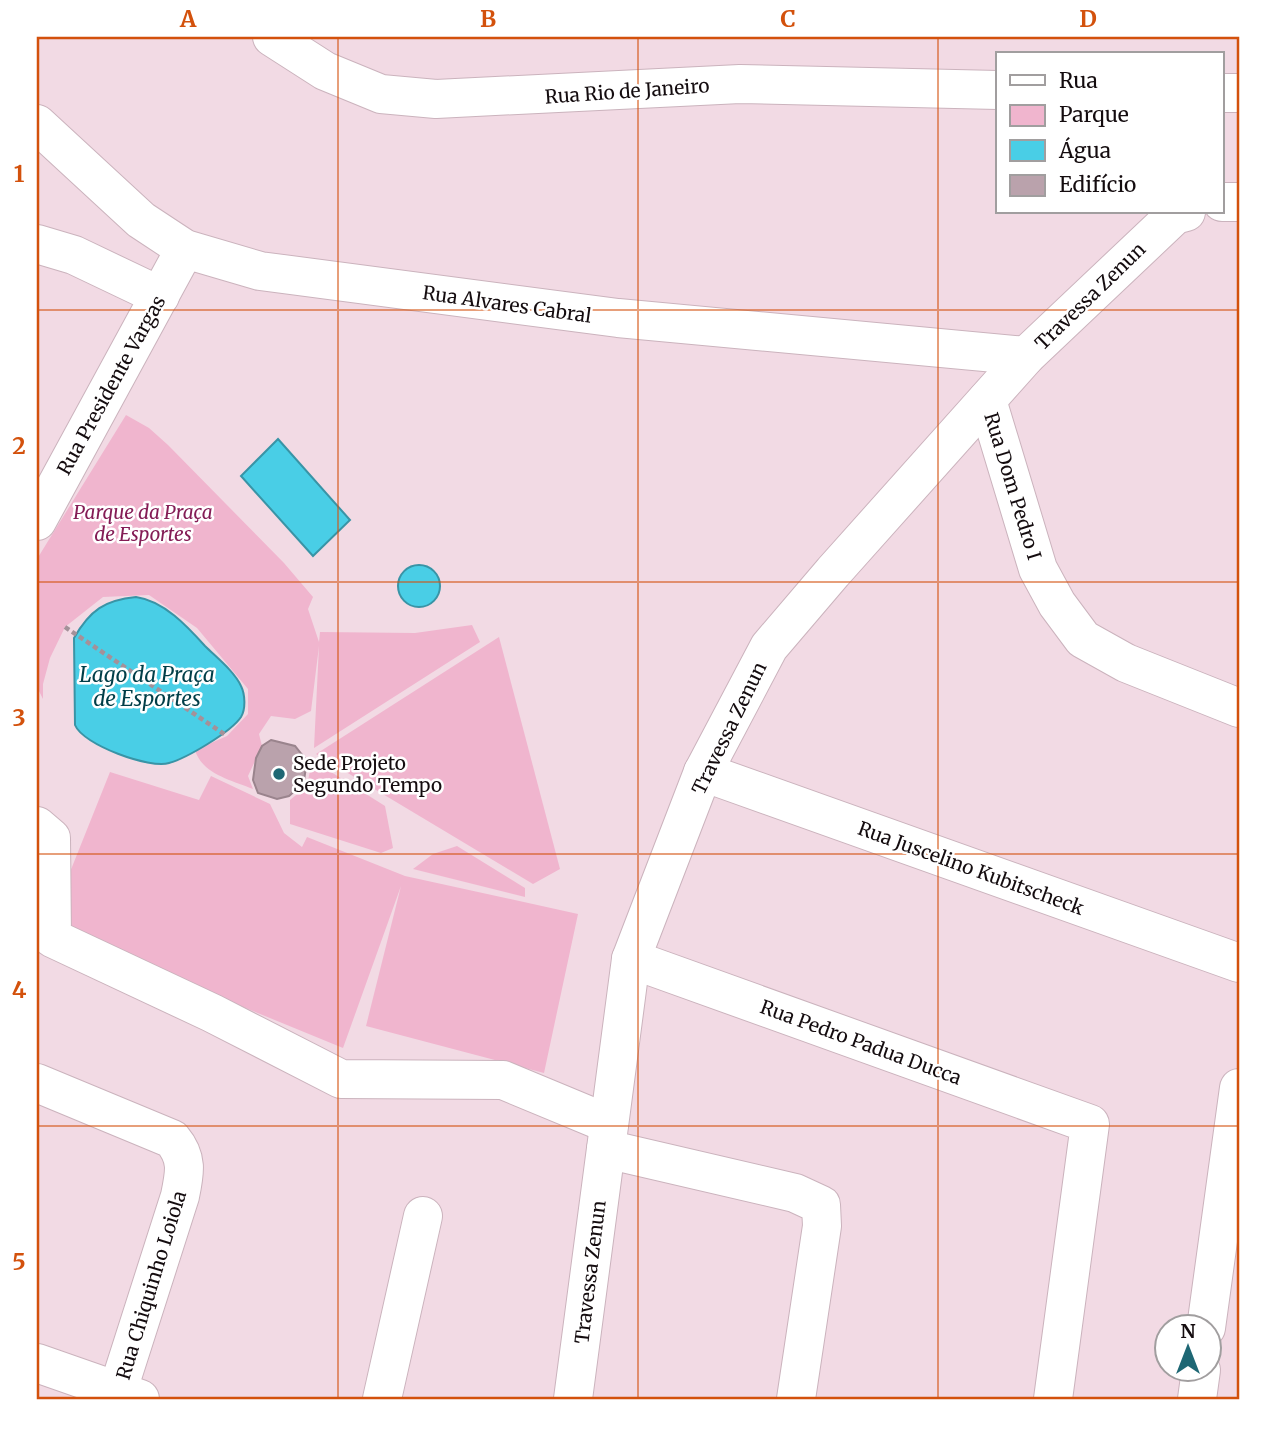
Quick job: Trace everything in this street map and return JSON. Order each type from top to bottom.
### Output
[{"type":"street","name":"Rua Rio de Janeiro","points":[[272,37],[325,71],[381,94],[436,99],[740,84],[996,90]]},
{"type":"street","name":"Rua Alvares Cabral","points":[[37,124],[141,220],[185,249],[260,271],[618,318],[1027,356]]},
{"type":"street","name":"Travessa Zenun","points":[[573,1399],[631,959],[704,772],[769,647],[1027,356],[1179,214]]},
{"type":"street","points":[[37,244],[74,255],[160,296]]},
{"type":"street","name":"Rua Presidente Vargas","points":[[37,521],[185,249]]},
{"type":"street","name":"Rua Dom Pedro I","points":[[987,400],[1038,569],[1057,604],[1083,639],[1125,663],[1239,708]]},
{"type":"street","name":"Rua Juscelino Kubitscheck","points":[[704,772],[1239,963]]},
{"type":"street","points":[[37,827],[51,838],[52,938],[212,1013],[341,1079],[503,1080],[607,1137],[795,1193],[821,1205],[822,1226],[796,1399]]},
{"type":"street","name":"Rua Pedro Padua Ducca","points":[[631,959],[1090,1124],[1053,1399]]},
{"type":"street","name":"Rua Chiquinho Loiola","points":[[37,1083],[172,1139],[182,1151],[186,1170],[129,1396]]},
{"type":"street","points":[[1208,1314],[1239,1087]]},
{"type":"street","points":[[382,1399],[423,1216]]},
{"type":"street","points":[[37,1363],[129,1396]]},
{"type":"path","points":[[65,627],[228,736]]},
{"type":"green space","name":"Parque da Praça de Esportes","points":[[126,415],[149,428],[168,445],[284,563],[313,597],[308,609],[319,642],[320,632],[415,633],[472,625],[480,642],[314,748],[319,646],[311,711],[295,719],[271,716],[259,734],[262,746],[248,776],[253,789],[211,771],[195,750],[227,736],[248,714],[248,689],[197,628],[149,595],[103,597],[65,627],[50,658],[43,684],[43,699],[37,687],[37,559]]},
{"type":"green space","points":[[499,637],[560,869],[533,884],[316,754]]},
{"type":"green space","points":[[312,760],[385,806],[393,848],[381,853],[290,824],[290,800],[307,786]]},
{"type":"green space","points":[[110,772],[199,800],[211,776],[270,804],[284,833],[302,847],[307,837],[405,876],[578,914],[544,1073],[366,1026],[401,886],[343,1048],[48,927]]},
{"type":"green space","points":[[457,846],[525,888],[525,897],[413,869],[433,854]]},
{"type":"water","points":[[278,439],[350,520],[313,556],[241,476]]},
{"type":"water","points":[[419,565],[434,571],[440,586],[434,601],[419,607],[404,601],[398,586],[404,571]]},
{"type":"water","name":"Lago da Praça de Esportes","points":[[136,597],[156,604],[183,623],[238,680],[243,693],[244,710],[236,723],[208,744],[169,763],[147,762],[118,754],[90,740],[75,725],[74,638],[86,620],[99,608],[115,601]]},
{"type":"building","name":"Sede Projeto Segundo Tempo","points":[[271,740],[295,746],[307,761],[304,780],[298,788],[289,796],[277,799],[258,793],[253,780],[256,758],[262,746]]},
{"type":"place","name":"Sede Projeto Segundo Tempo","points":[[279,774]]}]
